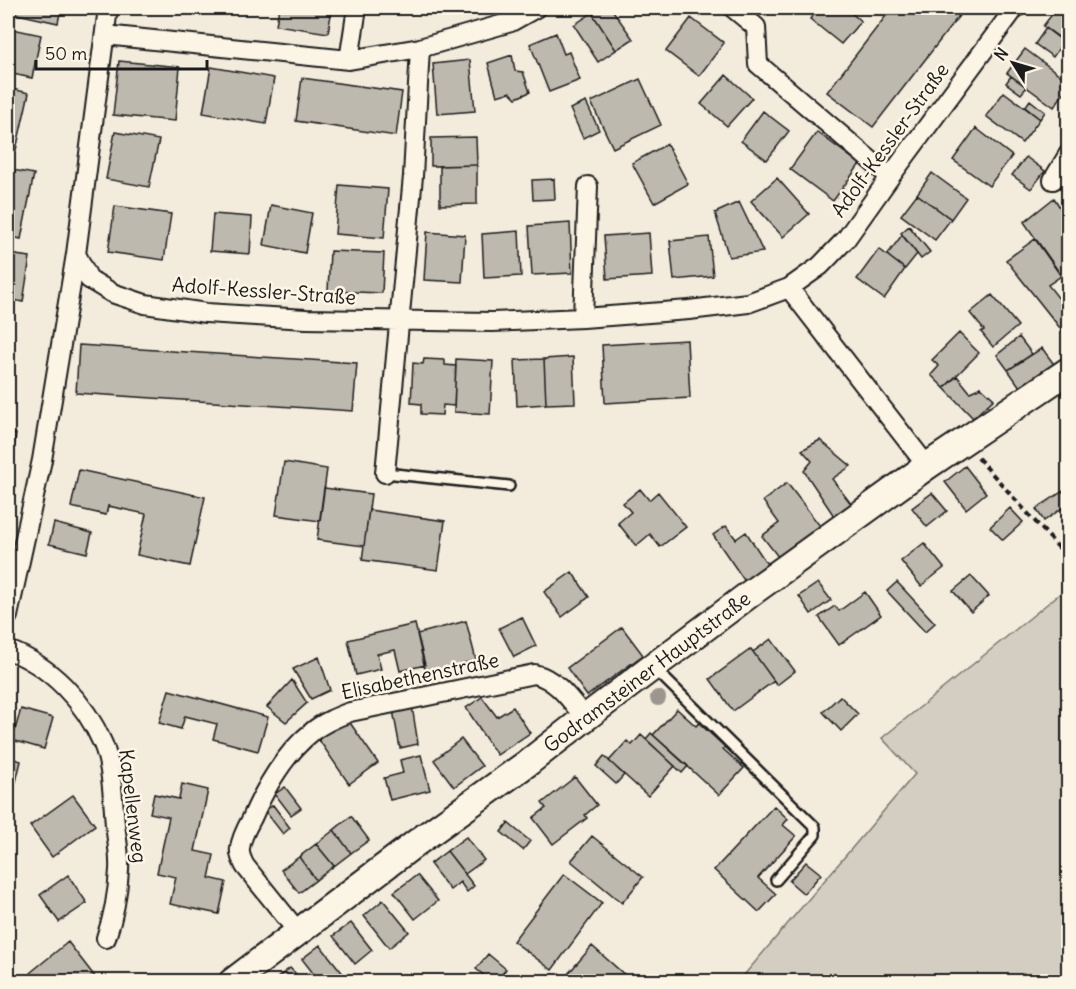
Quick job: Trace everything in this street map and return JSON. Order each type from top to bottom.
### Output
[{"type":"main road","name":"Godramsteiner Hauptstraße","points":[[244,978],[298,932],[529,762],[755,590],[927,466],[1068,371]]},
{"type":"street","points":[[8,616],[42,460],[76,254],[108,8]]},
{"type":"street","points":[[349,60],[357,8]]},
{"type":"street","points":[[105,35],[349,60],[420,48],[511,22],[536,8]]},
{"type":"street","points":[[733,8],[756,27],[758,64],[890,177]]},
{"type":"street","name":"Adolf-Kessler-Straße","points":[[76,254],[89,279],[112,293],[145,304],[217,314],[306,319],[492,322],[583,318],[748,303],[789,288],[820,266],[846,239],[1015,8]]},
{"type":"street","points":[[385,473],[413,176],[420,48]]},
{"type":"street","points":[[1053,180],[1068,155]]},
{"type":"street","points":[[583,318],[588,186]]},
{"type":"street","points":[[789,288],[927,466]]},
{"type":"street","name":"Kapellenweg","points":[[8,650],[22,655],[56,678],[86,712],[103,745],[111,778],[119,870],[111,922],[106,938]]},
{"type":"street","name":"Elisabethenstraße","points":[[298,932],[245,866],[240,857],[240,848],[262,794],[293,751],[314,729],[350,712],[534,674],[550,680],[585,718]]},
{"type":"lane","points":[[385,473],[509,486]]},
{"type":"lane","points":[[653,667],[815,827],[815,835],[776,880]]},
{"type":"path","points":[[963,442],[1068,558]]},
{"type":"shaded area","points":[[1068,587],[1068,981],[739,981],[915,774],[882,738]]},
{"type":"building","points":[[8,8],[61,8],[58,23],[8,12]]},
{"type":"building","points":[[279,8],[332,8],[328,33],[276,25]]},
{"type":"building","points":[[600,8],[611,8],[633,39],[616,50],[592,13]]},
{"type":"building","points":[[819,8],[845,8],[861,21],[841,44],[810,19]]},
{"type":"building","points":[[892,8],[965,8],[873,127],[827,92]]},
{"type":"building","points":[[1057,8],[1068,8],[1068,45],[1043,26]]},
{"type":"building","points":[[592,13],[616,50],[598,62],[574,25]]},
{"type":"building","points":[[691,18],[724,43],[699,76],[666,51]]},
{"type":"building","points":[[8,28],[41,35],[32,78],[8,73]]},
{"type":"building","points":[[1046,28],[1064,41],[1053,57],[1035,44]]},
{"type":"building","points":[[556,33],[564,54],[569,52],[580,80],[549,92],[530,44]]},
{"type":"building","points":[[1025,49],[1068,81],[1068,87],[1054,107],[1007,73]]},
{"type":"building","points":[[512,55],[515,71],[523,72],[530,92],[516,98],[510,92],[497,96],[488,63]]},
{"type":"building","points":[[470,60],[475,111],[437,114],[433,64]]},
{"type":"building","points":[[119,61],[180,67],[175,121],[113,115]]},
{"type":"building","points":[[211,67],[274,78],[266,124],[203,113]]},
{"type":"building","points":[[726,75],[752,98],[727,126],[701,104]]},
{"type":"building","points":[[1011,76],[1027,87],[1021,94],[1006,83]]},
{"type":"building","points":[[302,78],[402,92],[396,136],[296,121]]},
{"type":"building","points":[[640,79],[661,125],[613,148],[591,102]]},
{"type":"building","points":[[8,88],[29,93],[16,150],[8,148]]},
{"type":"building","points":[[1004,92],[1040,119],[1022,143],[986,116]]},
{"type":"building","points":[[1030,100],[1045,112],[1040,119],[1025,107]]},
{"type":"building","points":[[586,102],[599,130],[583,138],[570,109]]},
{"type":"building","points":[[763,111],[789,131],[767,160],[741,141]]},
{"type":"building","points":[[976,128],[1012,156],[989,186],[953,160]]},
{"type":"building","points":[[115,132],[159,140],[149,187],[106,179]]},
{"type":"building","points":[[817,132],[860,164],[833,201],[790,169]]},
{"type":"building","points":[[476,137],[477,165],[431,166],[431,138]]},
{"type":"building","points":[[667,144],[688,184],[654,203],[632,163]]},
{"type":"building","points":[[1026,157],[1045,171],[1031,189],[1012,175]]},
{"type":"building","points":[[477,165],[477,204],[440,205],[440,166]]},
{"type":"building","points":[[8,169],[34,174],[21,239],[8,236]]},
{"type":"building","points":[[932,173],[966,198],[951,219],[917,194]]},
{"type":"building","points":[[777,178],[809,214],[783,237],[751,201]]},
{"type":"building","points":[[554,179],[555,199],[533,200],[532,180]]},
{"type":"building","points":[[339,185],[388,189],[384,238],[335,234]]},
{"type":"building","points":[[917,194],[951,219],[935,240],[901,215]]},
{"type":"building","points":[[1054,198],[1068,220],[1068,285],[1024,222]]},
{"type":"building","points":[[739,202],[763,252],[729,257],[715,213]]},
{"type":"building","points":[[271,205],[312,213],[305,253],[264,245]]},
{"type":"building","points":[[115,206],[171,214],[164,260],[108,252]]},
{"type":"building","points":[[213,214],[252,217],[250,254],[210,251]]},
{"type":"building","points":[[570,223],[572,273],[532,275],[529,226]]},
{"type":"building","points":[[909,226],[930,252],[921,259],[901,233]]},
{"type":"building","points":[[519,231],[521,276],[484,278],[482,234]]},
{"type":"building","points":[[427,232],[465,235],[462,282],[424,280]]},
{"type":"building","points":[[649,233],[652,276],[607,279],[604,236]]},
{"type":"building","points":[[902,235],[917,254],[905,269],[887,255]]},
{"type":"building","points":[[709,237],[713,276],[674,280],[670,241]]},
{"type":"building","points":[[1035,239],[1061,276],[1048,285],[1068,310],[1068,338],[1006,260]]},
{"type":"building","points":[[879,249],[905,269],[884,299],[857,279]]},
{"type":"building","points":[[330,251],[384,253],[382,293],[328,291]]},
{"type":"building","points":[[8,254],[30,257],[23,302],[8,299]]},
{"type":"building","points":[[992,295],[1018,326],[993,347],[981,332],[984,330],[970,313]]},
{"type":"building","points":[[959,333],[979,353],[944,388],[931,375],[939,366],[932,360]]},
{"type":"building","points":[[1019,337],[1032,354],[1008,370],[997,355]]},
{"type":"building","points":[[687,340],[690,398],[605,403],[602,345]]},
{"type":"building","points":[[79,345],[357,363],[353,411],[76,393]]},
{"type":"building","points":[[1042,348],[1056,367],[1022,390],[1008,370]]},
{"type":"building","points":[[573,357],[575,403],[546,404],[544,359]]},
{"type":"building","points":[[424,359],[445,360],[445,365],[456,366],[454,406],[443,405],[442,415],[421,414],[421,404],[411,403],[413,363],[423,364]]},
{"type":"building","points":[[456,359],[493,361],[490,414],[454,412]]},
{"type":"building","points":[[544,359],[546,404],[517,406],[515,360]]},
{"type":"building","points":[[957,376],[970,392],[981,387],[994,399],[973,418],[944,388]]},
{"type":"building","points":[[8,433],[16,434],[11,466],[8,465]]},
{"type":"building","points":[[820,440],[851,466],[832,479],[852,505],[834,516],[804,471],[812,461],[802,450]]},
{"type":"building","points":[[284,462],[327,469],[320,521],[276,515]]},
{"type":"building","points":[[965,466],[986,493],[966,509],[945,482]]},
{"type":"building","points":[[79,470],[205,497],[190,566],[137,555],[146,514],[108,506],[106,515],[71,507]]},
{"type":"building","points":[[787,483],[820,526],[779,558],[762,536],[779,523],[763,501]]},
{"type":"building","points":[[324,488],[371,494],[364,546],[317,540]]},
{"type":"building","points":[[640,489],[649,500],[658,492],[686,527],[660,547],[650,534],[636,546],[618,523],[631,512],[623,503]]},
{"type":"building","points":[[1063,491],[1068,504],[1044,521],[1036,509]]},
{"type":"building","points":[[932,493],[947,511],[927,527],[912,508]]},
{"type":"building","points":[[1010,508],[1023,522],[1003,540],[990,527]]},
{"type":"building","points":[[369,510],[445,521],[438,570],[362,560]]},
{"type":"building","points":[[54,523],[92,533],[87,553],[49,544]]},
{"type":"building","points":[[726,526],[736,539],[746,532],[769,567],[746,583],[713,535]]},
{"type":"building","points":[[924,543],[944,568],[921,586],[901,561]]},
{"type":"building","points":[[572,572],[589,597],[562,617],[544,592]]},
{"type":"building","points":[[971,576],[989,596],[971,612],[953,591]]},
{"type":"building","points":[[897,582],[935,623],[925,632],[887,591]]},
{"type":"building","points":[[818,583],[831,600],[811,614],[799,596]]},
{"type":"building","points":[[865,592],[881,615],[839,645],[819,617],[835,606],[839,611]]},
{"type":"building","points":[[522,617],[536,646],[514,657],[499,628]]},
{"type":"building","points":[[466,621],[476,660],[426,673],[417,634]]},
{"type":"building","points":[[415,624],[425,665],[400,671],[395,650],[377,654],[381,669],[356,675],[348,640]]},
{"type":"building","points":[[622,627],[643,655],[587,696],[567,668]]},
{"type":"building","points":[[771,639],[795,671],[777,685],[753,652]]},
{"type":"building","points":[[751,649],[774,681],[733,711],[710,679]]},
{"type":"building","points":[[319,657],[330,690],[311,699],[293,669]]},
{"type":"building","points":[[292,680],[307,703],[286,722],[267,707]]},
{"type":"building","points":[[169,690],[268,717],[258,751],[213,739],[217,724],[185,716],[181,729],[159,723]]},
{"type":"building","points":[[840,696],[858,714],[841,731],[823,712]]},
{"type":"building","points":[[482,697],[497,717],[513,707],[530,733],[497,755],[466,708]]},
{"type":"building","points":[[412,706],[418,744],[400,748],[393,710]]},
{"type":"building","points":[[21,709],[53,718],[44,749],[12,740]]},
{"type":"building","points":[[677,709],[696,726],[699,723],[744,768],[719,795],[653,735]]},
{"type":"building","points":[[346,717],[378,763],[349,784],[317,737]]},
{"type":"building","points":[[651,733],[688,766],[682,773],[646,739]]},
{"type":"building","points":[[641,735],[675,766],[648,796],[609,761],[627,741],[632,745]]},
{"type":"building","points":[[461,739],[482,766],[454,787],[434,760]]},
{"type":"building","points":[[421,755],[430,790],[390,800],[384,778],[403,773],[400,760]]},
{"type":"building","points":[[604,756],[624,775],[616,784],[596,766]]},
{"type":"building","points":[[8,757],[21,761],[15,786],[8,784]]},
{"type":"building","points":[[575,777],[597,805],[585,815],[587,818],[553,844],[533,818],[546,808],[542,803]]},
{"type":"building","points":[[182,784],[208,790],[195,851],[214,855],[209,878],[226,882],[219,914],[170,904],[176,877],[157,873],[169,817],[150,813],[154,794],[179,799]]},
{"type":"building","points":[[285,787],[301,808],[291,815],[275,794]]},
{"type":"building","points":[[73,795],[95,825],[52,857],[30,826]]},
{"type":"building","points":[[273,805],[290,828],[283,834],[265,811]]},
{"type":"building","points":[[774,806],[788,819],[783,825],[796,836],[758,878],[776,894],[759,912],[714,870]]},
{"type":"building","points":[[351,816],[369,840],[351,853],[334,830]]},
{"type":"building","points":[[508,823],[530,841],[523,850],[501,832]]},
{"type":"building","points":[[334,830],[351,853],[334,866],[316,844]]},
{"type":"building","points":[[592,836],[643,877],[622,903],[571,861]]},
{"type":"building","points":[[466,837],[484,860],[465,874],[447,851]]},
{"type":"building","points":[[316,844],[334,866],[316,880],[299,857]]},
{"type":"building","points":[[447,851],[474,886],[467,892],[460,882],[450,890],[430,864]]},
{"type":"building","points":[[299,857],[316,880],[299,893],[281,870]]},
{"type":"building","points":[[806,862],[821,874],[804,894],[789,881]]},
{"type":"building","points":[[564,874],[602,903],[552,970],[513,941]]},
{"type":"building","points":[[68,875],[87,903],[59,922],[40,895]]},
{"type":"building","points":[[417,875],[438,901],[415,919],[394,892]]},
{"type":"building","points":[[383,900],[409,932],[389,948],[364,916]]},
{"type":"building","points":[[351,923],[372,950],[355,964],[333,936]]},
{"type":"building","points":[[68,942],[99,982],[39,982],[31,972]]},
{"type":"building","points":[[320,945],[344,975],[337,982],[320,982],[302,959]]},
{"type":"building","points":[[592,946],[626,976],[622,982],[561,982]]},
{"type":"building","points":[[488,954],[506,969],[496,982],[492,982],[476,969]]},
{"type":"building","points":[[290,968],[304,982],[272,982]]},
{"type":"building","points":[[404,974],[412,982],[397,982]]}]
